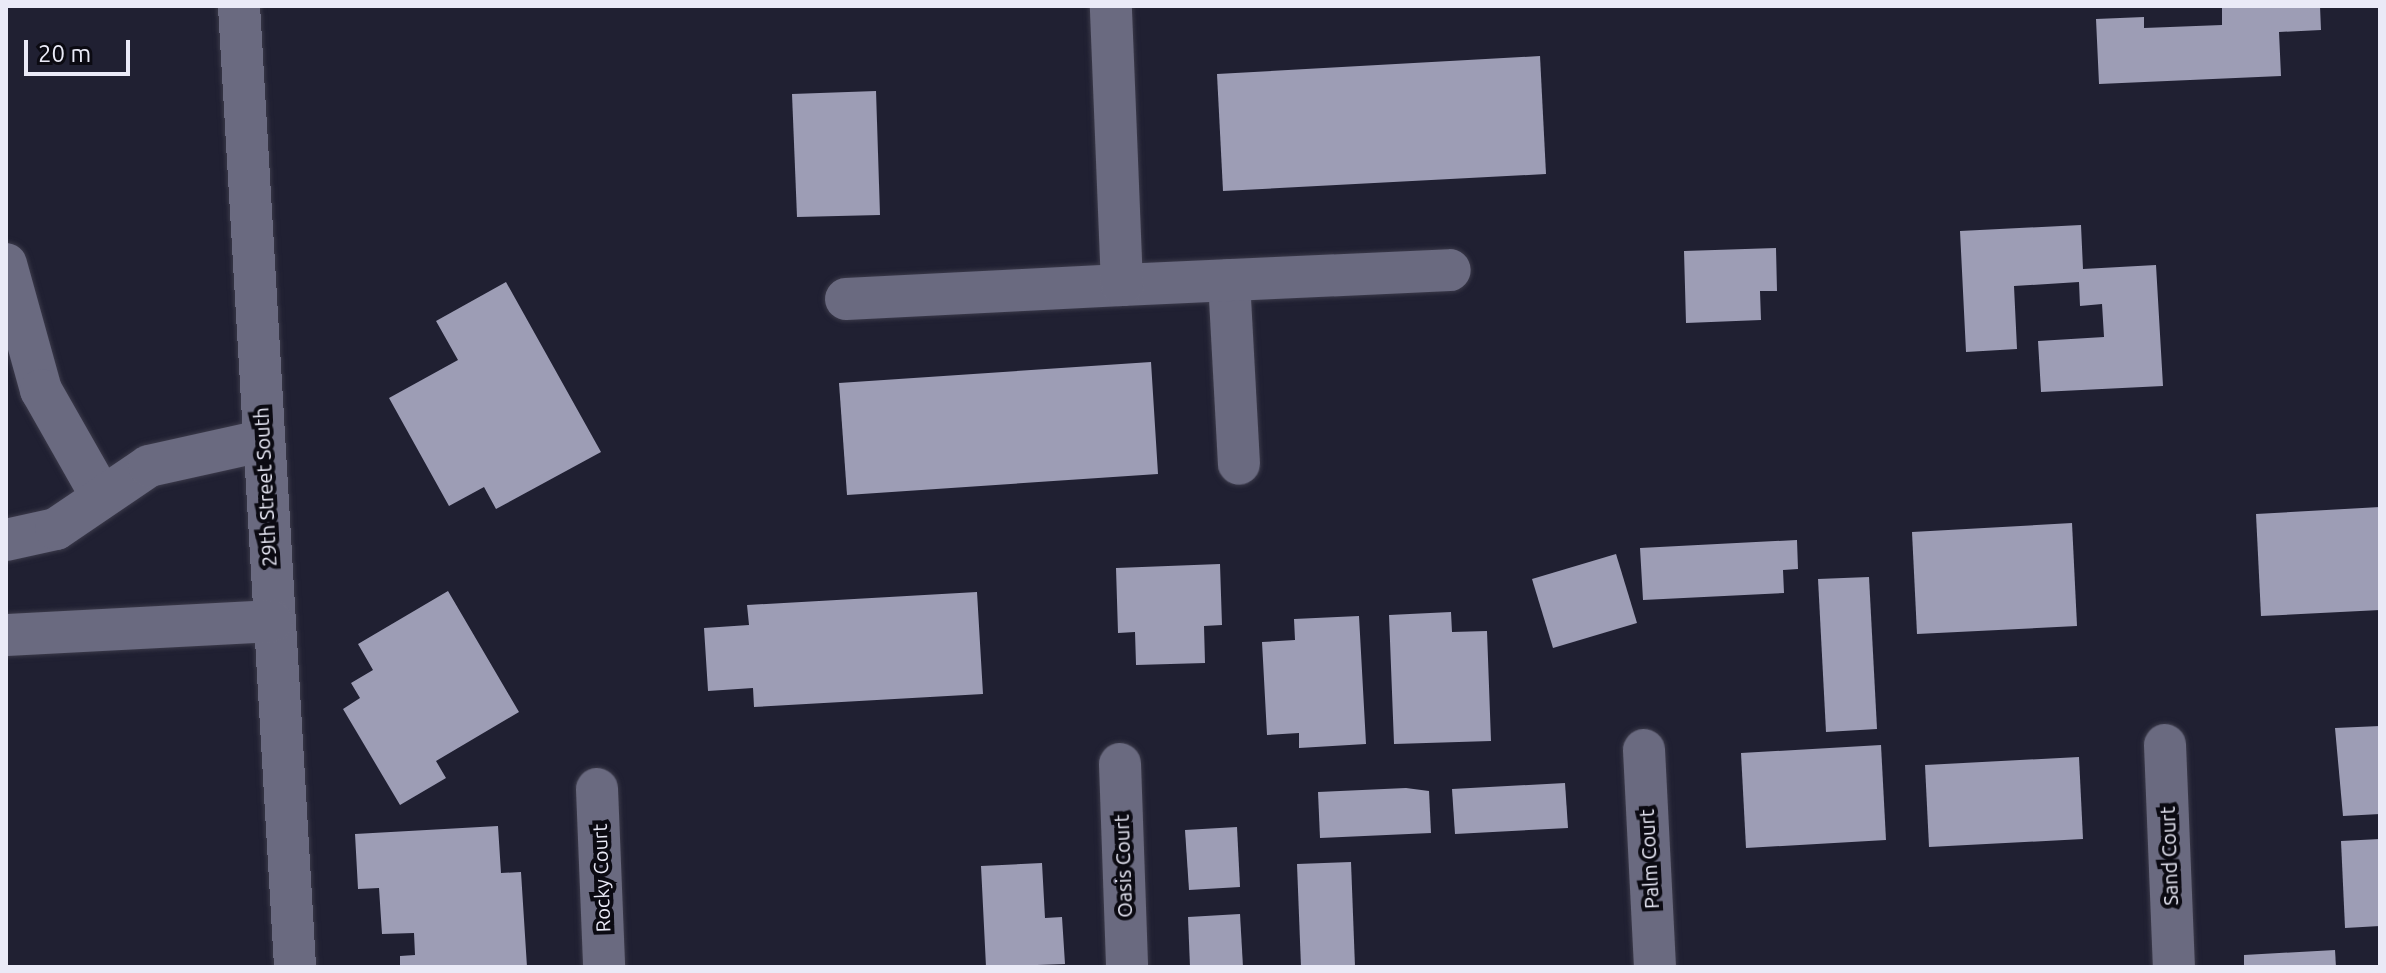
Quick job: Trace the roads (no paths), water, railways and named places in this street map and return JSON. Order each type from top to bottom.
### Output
[{"type":"street","name":"29th Street South","points":[[239,6],[272,621],[295,967]]},
{"type":"street","points":[[1111,6],[1122,285]]},
{"type":"street","points":[[6,264],[41,390],[100,494]]},
{"type":"street","points":[[846,299],[1450,270]]},
{"type":"street","points":[[1229,280],[1239,464]]},
{"type":"street","points":[[6,540],[56,529],[100,494],[149,466],[262,441]]},
{"type":"street","points":[[6,635],[272,621]]},
{"type":"street","name":"Sand Court","points":[[2165,745],[2174,967]]},
{"type":"street","name":"Palm Court","points":[[1644,750],[1655,967]]},
{"type":"street","name":"Oasis Court","points":[[1120,764],[1127,967]]},
{"type":"street","name":"Rocky Court","points":[[597,789],[604,967]]}]
